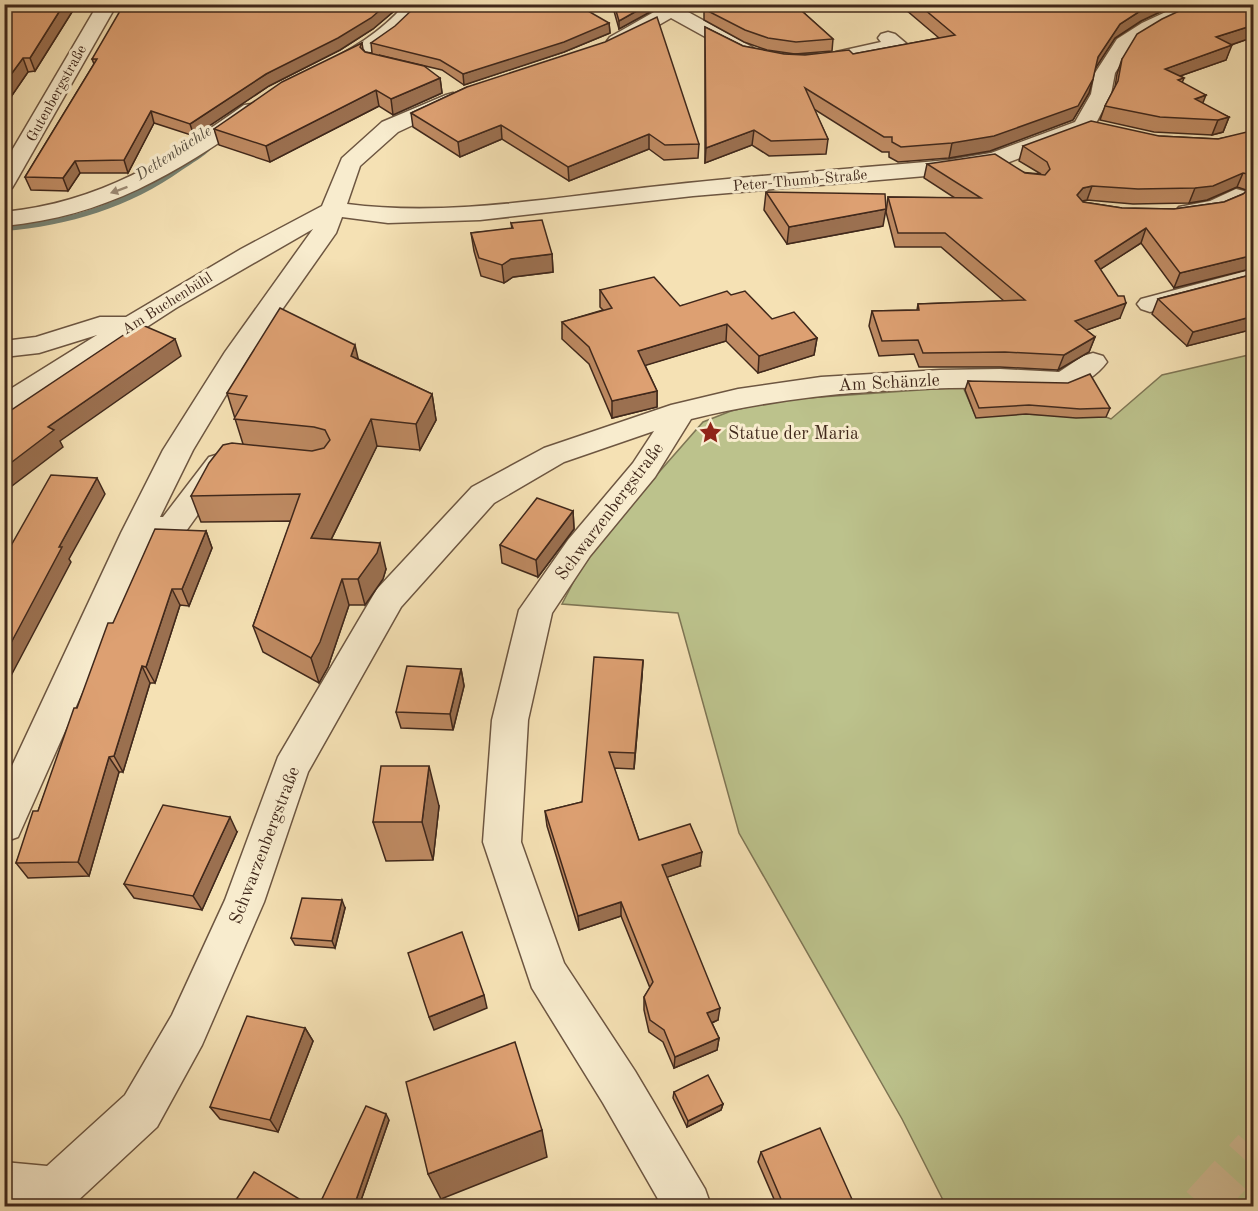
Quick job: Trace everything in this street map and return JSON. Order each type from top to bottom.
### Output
[{"type":"street","name":"Gutenbergstraße","points":[[4,183],[15,148],[108,4]]},
{"type":"street","points":[[306,79],[374,44],[406,16],[415,4]]},
{"type":"street","name":"Peter-Thumb-Straße","points":[[334,209],[388,216],[480,213],[693,189],[948,167],[996,159],[1094,128],[1105,73],[1124,43],[1149,27],[1199,4]]},
{"type":"street","points":[[597,50],[646,26],[670,7],[722,39],[762,57]]},
{"type":"street","points":[[828,59],[898,45],[888,38]]},
{"type":"street","points":[[4,825],[137,533],[178,450],[238,352],[324,233],[350,163],[390,127],[467,93],[443,82]]},
{"type":"street","points":[[4,219],[64,210],[131,186],[219,133],[268,99]]},
{"type":"street","points":[[996,159],[1024,176]]},
{"type":"street","points":[[1163,212],[1198,212],[1217,207],[1236,196]]},
{"type":"street","name":"Am Buchenbühl","points":[[4,406],[259,247],[334,209]]},
{"type":"street","points":[[1150,304],[1254,276]]},
{"type":"street","points":[[4,363],[39,345],[100,325],[140,320]]},
{"type":"street","points":[[4,349],[39,345]]},
{"type":"street","name":"Am Schänzle","points":[[681,412],[738,398],[821,386],[940,379],[1000,378],[1065,381],[1093,362]]},
{"type":"street","name":"Schwarzenbergstraße","points":[[4,1185],[59,1198],[141,1111],[187,1030],[244,902],[291,768],[389,598],[483,495],[554,455],[681,412]]},
{"type":"street","name":"Schwarzenbergstraße","points":[[681,412],[644,470],[579,548],[536,610],[510,720],[502,842],[547,974],[619,1087],[688,1206]]},
{"type":"street","points":[[137,533],[173,526],[222,460],[241,457]]},
{"type":"green space","points":[[1253,354],[1253,1206],[946,1206],[902,1119],[739,833],[678,613],[562,604],[589,552],[703,422],[731,411],[778,400],[963,387],[976,417],[1023,414],[1111,419],[1162,375]]},
{"type":"building","points":[[12,4],[64,4],[30,58],[23,58],[4,84],[4,15]]},
{"type":"building","points":[[124,4],[387,4],[371,18],[338,38],[266,74],[190,124],[151,111],[124,160],[75,161],[63,178],[25,177],[97,59],[92,59]]},
{"type":"building","points":[[420,4],[576,4],[609,23],[564,42],[463,74],[440,60],[371,43]]},
{"type":"building","points":[[614,4],[649,4],[619,21]]},
{"type":"building","points":[[704,4],[794,4],[833,39],[796,42],[768,38],[745,30],[704,9]]},
{"type":"building","points":[[918,4],[1151,4],[1120,24],[1098,57],[1093,79],[1078,106],[994,136],[952,143],[901,147],[892,142],[892,137],[884,137],[805,88],[828,139],[771,141],[754,130],[706,148],[705,27],[743,46],[784,54],[805,55],[849,50],[853,54],[955,35]]},
{"type":"building","points":[[1194,4],[1254,4],[1254,25],[1216,37],[1232,45],[1165,69],[1184,78],[1178,80],[1206,95],[1195,99],[1229,117],[1218,120],[1160,117],[1105,106],[1118,81],[1122,59],[1137,34]]},
{"type":"building","points":[[657,17],[699,144],[665,145],[649,134],[568,167],[501,125],[458,142],[411,113],[467,87],[605,42]]},
{"type":"building","points":[[362,43],[360,47],[365,52],[424,66],[440,78],[391,99],[376,90],[266,146],[214,129],[282,82]]},
{"type":"building","points":[[1091,121],[1159,136],[1218,139],[1254,132],[1254,178],[1252,175],[1243,173],[1213,186],[1195,188],[1138,189],[1092,186],[1083,188],[1077,195],[1083,202],[1122,208],[1174,209],[1224,202],[1243,194],[1254,185],[1254,255],[1180,273],[1146,228],[1095,261],[1118,296],[1124,296],[1126,303],[1075,321],[1095,337],[1064,355],[1005,352],[923,353],[918,340],[882,341],[872,311],[919,310],[918,304],[1025,300],[945,233],[898,233],[888,197],[981,198],[927,164],[995,154],[1025,173],[1045,175],[1050,169],[1047,162],[1023,146]]},
{"type":"building","points":[[766,192],[885,194],[886,209],[789,227]]},
{"type":"building","points":[[542,220],[552,254],[511,259],[502,265],[479,258],[471,233],[513,228],[511,223]]},
{"type":"building","points":[[1254,274],[1254,316],[1243,319],[1193,332],[1158,299]]},
{"type":"building","points":[[654,277],[680,306],[727,291],[731,295],[745,291],[772,319],[794,312],[817,338],[759,356],[727,324],[638,351],[657,391],[612,401],[589,347],[562,322],[612,308],[600,290]]},
{"type":"building","points":[[280,308],[355,345],[351,356],[432,394],[416,424],[371,419],[311,538],[380,543],[377,553],[358,579],[342,579],[320,642],[311,658],[253,626],[300,494],[191,496],[209,463],[223,445],[232,443],[312,451],[324,448],[330,440],[325,430],[314,427],[234,419],[247,396],[227,393]]},
{"type":"building","points":[[140,324],[175,339],[48,427],[54,430],[4,468],[4,415]]},
{"type":"building","points":[[1090,374],[1110,408],[1080,409],[1029,405],[979,408],[968,381],[1068,383]]},
{"type":"building","points":[[51,475],[97,478],[4,656],[4,558]]},
{"type":"building","points":[[537,498],[573,511],[536,560],[500,545]]},
{"type":"building","points":[[155,529],[206,531],[182,589],[172,589],[146,667],[142,666],[114,756],[109,757],[78,862],[16,863],[33,811],[38,811],[74,708],[77,708],[108,623],[113,623]]},
{"type":"building","points":[[594,657],[643,660],[635,753],[609,752],[639,840],[690,824],[702,852],[662,865],[720,1008],[707,1013],[719,1038],[675,1057],[664,1030],[650,1020],[644,997],[653,982],[621,902],[578,916],[545,811],[582,802]]},
{"type":"building","points":[[407,666],[461,669],[450,714],[396,712]]},
{"type":"building","points":[[381,766],[429,766],[422,822],[373,822]]},
{"type":"building","points":[[163,805],[230,817],[193,896],[124,884]]},
{"type":"building","points":[[302,898],[342,900],[332,941],[291,938]]},
{"type":"building","points":[[462,932],[484,995],[429,1017],[408,953]]},
{"type":"building","points":[[247,1016],[305,1028],[270,1120],[210,1107]]},
{"type":"building","points":[[515,1042],[542,1130],[428,1174],[406,1082]]},
{"type":"building","points":[[708,1075],[723,1104],[688,1121],[674,1092]]},
{"type":"building","points":[[366,1106],[386,1114],[354,1206],[336,1206],[322,1199]]},
{"type":"building","points":[[820,1128],[855,1206],[784,1206],[761,1152]]},
{"type":"building","points":[[254,1172],[311,1206],[232,1206]]},
{"type":"waterway","name":"Dettenbächle","points":[[4,228],[55,222],[124,201],[165,178],[208,148]]},
{"type":"tunnel","points":[[1202,1206],[1254,1149]]},
{"type":"place","name":"Statue der Maria","points":[[710,433]]}]
